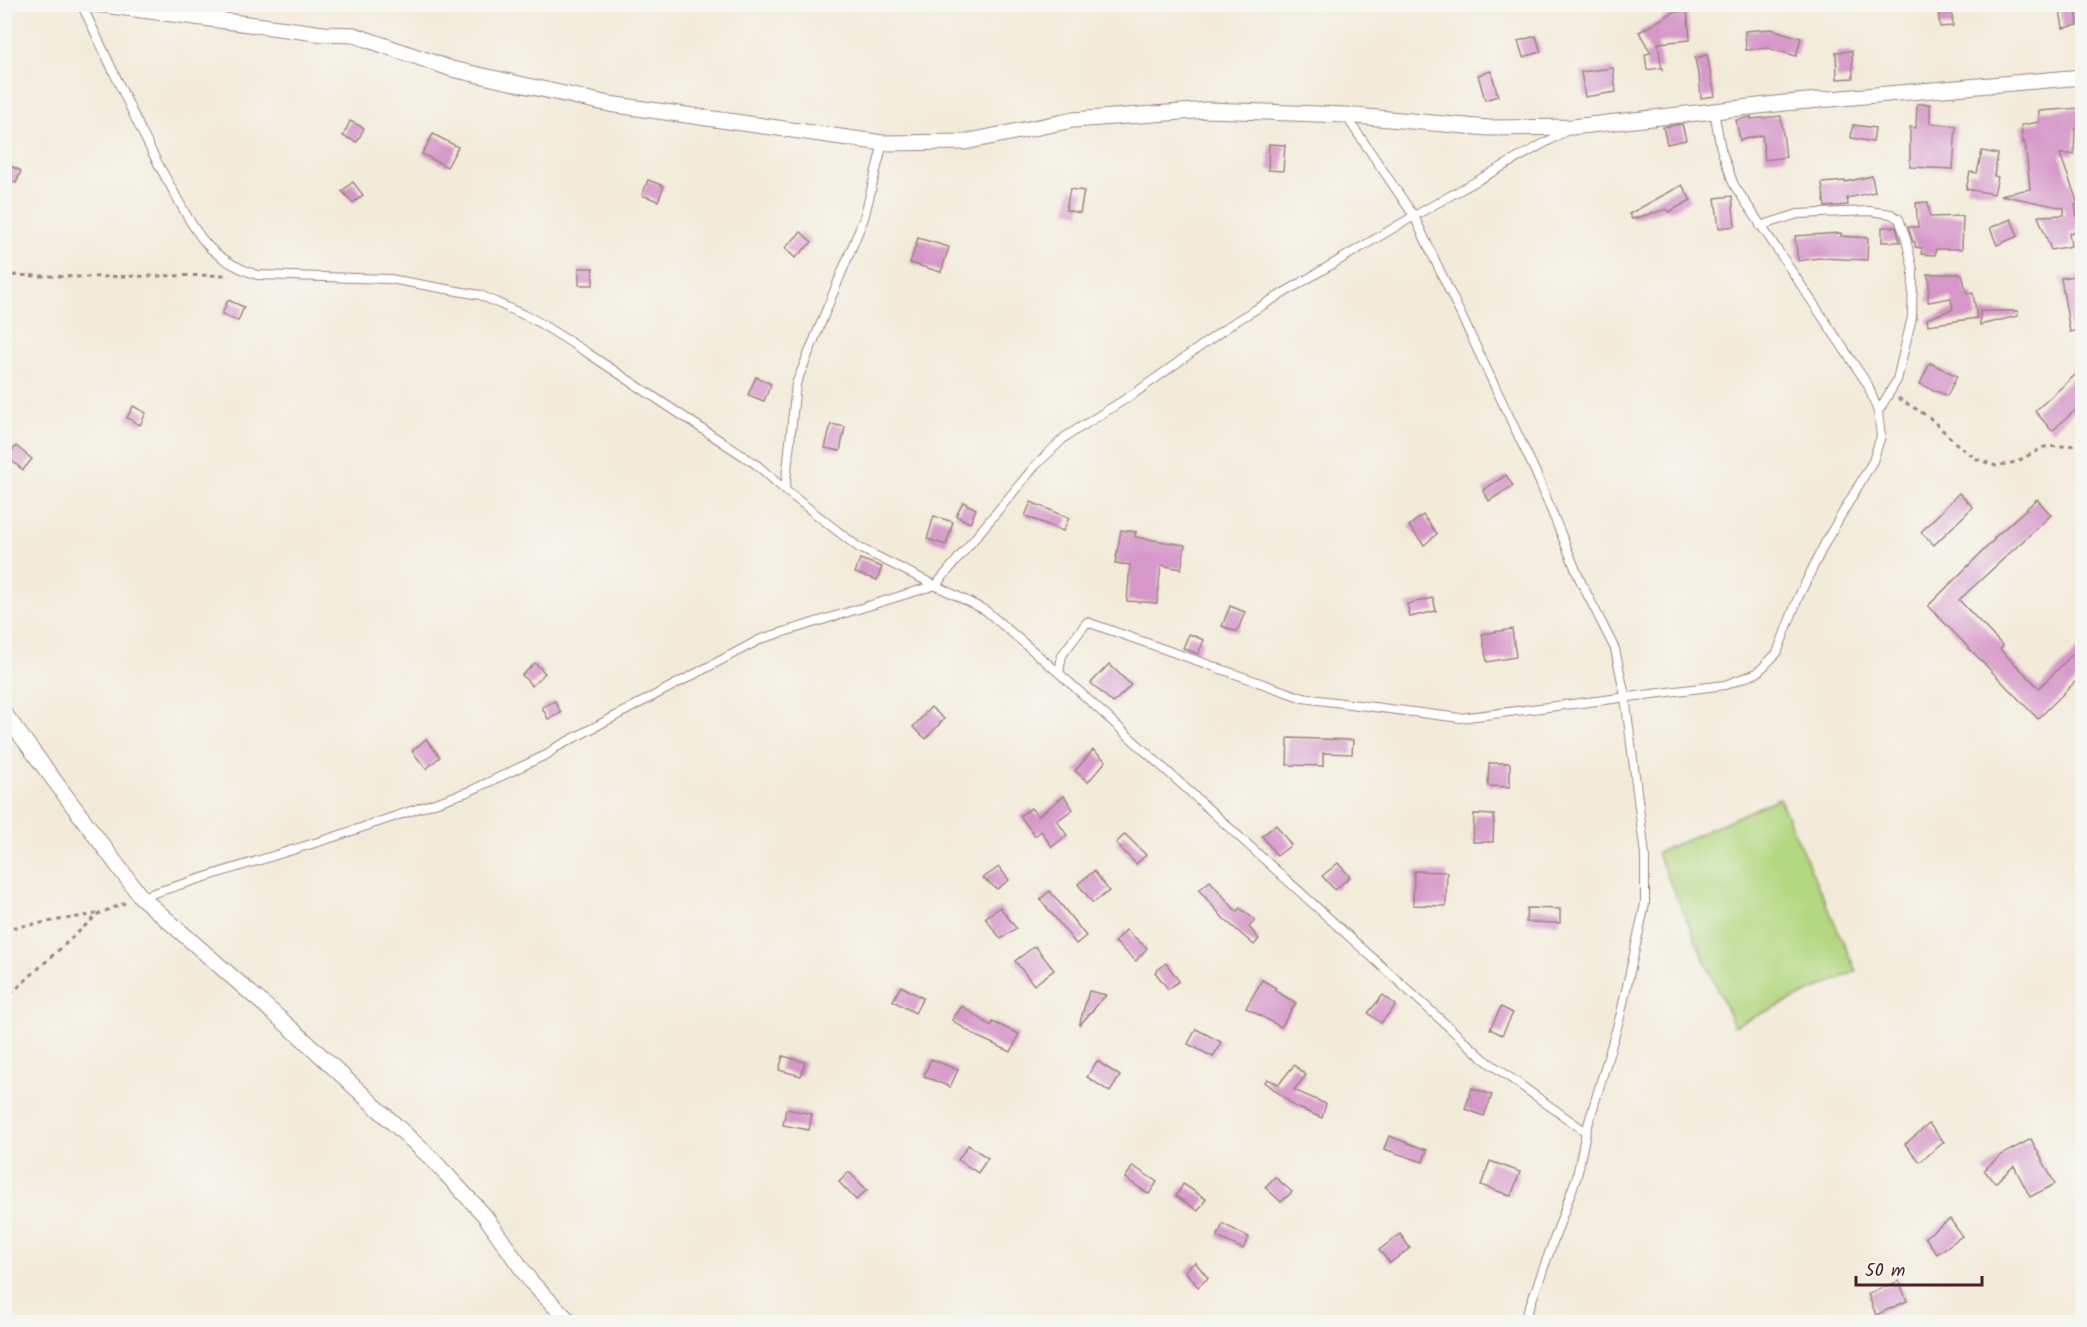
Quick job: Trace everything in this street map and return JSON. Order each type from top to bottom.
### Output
[{"type":"street","points":[[96,4],[324,34],[354,35],[452,69],[609,104],[883,143],[965,142],[1073,120],[1208,110],[1345,115],[1488,128],[1572,127],[1714,111],[2082,77]]},
{"type":"street","points":[[4,713],[141,897],[302,1038],[433,1160],[485,1216],[531,1281],[570,1323]]},
{"type":"lane","points":[[81,4],[111,63],[151,153],[198,234],[224,260],[257,275],[390,279],[480,295],[535,320],[578,347],[756,465],[858,547],[985,610],[1059,673],[1484,1059],[1586,1132]]},
{"type":"lane","points":[[1059,673],[1062,655],[1087,622],[1303,698],[1460,717],[1725,685],[1757,673],[1777,653],[1798,598],[1826,541],[1872,461],[1881,436],[1878,412],[1868,385],[1734,185],[1720,149],[1714,111]]},
{"type":"lane","points":[[1345,115],[1414,216],[1536,473],[1580,580],[1615,649],[1625,696],[1645,855],[1645,904],[1620,1017],[1586,1132],[1577,1176],[1524,1323]]},
{"type":"lane","points":[[141,897],[334,837],[470,791],[548,754],[555,748],[761,639],[936,585],[1035,466],[1065,437],[1135,393],[1236,321],[1414,216],[1572,127]]},
{"type":"lane","points":[[785,490],[796,384],[864,219],[883,143]]},
{"type":"lane","points":[[1760,226],[1798,214],[1869,211],[1891,214],[1899,219],[1913,270],[1912,317],[1897,380],[1878,412]]},
{"type":"path","points":[[4,275],[85,277],[257,275]]},
{"type":"path","points":[[1889,392],[1929,417],[1961,448],[1977,459],[1996,466],[2016,462],[2044,447],[2082,445]]},
{"type":"path","points":[[4,929],[98,914],[141,897]]},
{"type":"path","points":[[4,1000],[98,914]]},
{"type":"green space","points":[[1779,798],[1856,971],[1734,1026],[1657,853]]},
{"type":"building","points":[[2059,4],[2075,4],[2078,25],[2063,28]]},
{"type":"building","points":[[1951,7],[1953,26],[1940,27],[1938,8]]},
{"type":"building","points":[[1687,10],[1690,40],[1658,43],[1662,70],[1660,68],[1647,70],[1645,54],[1651,53],[1639,32],[1674,12]]},
{"type":"building","points":[[1771,29],[1801,38],[1796,56],[1768,48],[1746,50],[1745,31]]},
{"type":"building","points":[[1536,36],[1541,52],[1523,57],[1518,41]]},
{"type":"building","points":[[1852,51],[1853,78],[1837,79],[1836,52]]},
{"type":"building","points":[[1707,55],[1715,96],[1701,98],[1695,58]]},
{"type":"building","points":[[1613,68],[1616,92],[1585,97],[1581,72]]},
{"type":"building","points":[[1491,71],[1498,96],[1485,100],[1478,75]]},
{"type":"building","points":[[1917,104],[1930,104],[1930,123],[1956,126],[1953,169],[1910,167],[1910,127],[1916,128]]},
{"type":"building","points":[[2081,108],[2082,129],[2075,129],[2074,154],[2060,154],[2078,204],[2075,205],[2079,231],[2069,233],[2071,246],[2051,250],[2038,216],[2064,215],[2064,208],[2000,195],[2030,189],[2021,125],[2039,122],[2039,111]]},
{"type":"building","points":[[1781,116],[1786,157],[1765,160],[1762,135],[1740,140],[1736,120]]},
{"type":"building","points":[[350,121],[364,128],[357,142],[343,136]]},
{"type":"building","points":[[1682,124],[1686,140],[1667,144],[1663,127]]},
{"type":"building","points":[[1853,125],[1875,128],[1873,142],[1851,138]]},
{"type":"building","points":[[433,134],[458,147],[447,167],[422,154]]},
{"type":"building","points":[[1269,144],[1285,145],[1283,171],[1268,170]]},
{"type":"building","points":[[1982,151],[1998,154],[1994,176],[1998,177],[1994,194],[1966,189],[1970,172],[1977,173]]},
{"type":"building","points":[[8,165],[21,171],[16,183],[4,179]]},
{"type":"building","points":[[1872,176],[1875,192],[1847,198],[1848,205],[1825,207],[1822,183],[1845,182]]},
{"type":"building","points":[[648,180],[664,186],[658,201],[642,195]]},
{"type":"building","points":[[353,182],[363,195],[353,203],[342,191]]},
{"type":"building","points":[[1682,185],[1691,200],[1669,212],[1667,209],[1632,219],[1629,214]]},
{"type":"building","points":[[1070,189],[1084,191],[1080,213],[1066,210]]},
{"type":"building","points":[[1732,196],[1735,226],[1719,228],[1715,198]]},
{"type":"building","points":[[1928,202],[1930,217],[1963,216],[1962,249],[1936,249],[1935,255],[1921,254],[1922,248],[1915,247],[1908,227],[1918,227],[1916,203]]},
{"type":"building","points":[[2011,219],[2018,236],[1997,245],[1990,228]]},
{"type":"building","points":[[1882,227],[1896,227],[1900,242],[1882,242]]},
{"type":"building","points":[[801,232],[812,242],[795,258],[785,248]]},
{"type":"building","points":[[1841,233],[1841,236],[1868,238],[1867,260],[1819,258],[1798,261],[1795,236]]},
{"type":"building","points":[[918,238],[949,247],[941,272],[910,263]]},
{"type":"building","points":[[579,268],[593,268],[593,285],[579,285]]},
{"type":"building","points":[[1927,274],[1962,274],[1967,294],[1973,293],[1977,318],[1928,325],[1927,319],[1953,309],[1951,298],[1928,302]]},
{"type":"building","points":[[2082,275],[2082,329],[2070,332],[2061,278]]},
{"type":"building","points":[[228,300],[244,307],[238,321],[222,314]]},
{"type":"building","points":[[1980,311],[2018,311],[2018,316],[1980,325]]},
{"type":"building","points":[[1930,363],[1957,376],[1947,396],[1920,384]]},
{"type":"building","points":[[2082,369],[2082,404],[2052,431],[2035,411]]},
{"type":"building","points":[[756,377],[771,384],[764,401],[748,395]]},
{"type":"building","points":[[133,406],[146,413],[140,425],[127,418]]},
{"type":"building","points":[[831,424],[845,427],[840,451],[825,448]]},
{"type":"building","points":[[16,446],[32,459],[23,470],[7,457]]},
{"type":"building","points":[[1506,475],[1513,486],[1489,501],[1483,490]]},
{"type":"building","points":[[1959,493],[1973,507],[1934,545],[1921,532]]},
{"type":"building","points":[[2037,499],[2051,515],[1959,600],[2003,646],[2000,649],[2039,688],[2082,645],[2082,675],[2038,719],[1928,606],[1994,538]]},
{"type":"building","points":[[963,502],[976,509],[970,523],[956,516]]},
{"type":"building","points":[[1031,502],[1069,518],[1063,531],[1025,516]]},
{"type":"building","points":[[1423,515],[1437,534],[1424,545],[1409,526]]},
{"type":"building","points":[[934,516],[953,522],[946,545],[927,539]]},
{"type":"building","points":[[1121,530],[1136,532],[1135,537],[1185,545],[1181,569],[1161,565],[1157,603],[1127,601],[1130,565],[1115,563]]},
{"type":"building","points":[[860,559],[882,567],[877,580],[855,573]]},
{"type":"building","points":[[1433,598],[1436,611],[1410,617],[1407,604]]},
{"type":"building","points":[[1230,606],[1245,612],[1237,632],[1222,626]]},
{"type":"building","points":[[1512,629],[1516,657],[1487,662],[1482,634]]},
{"type":"building","points":[[1189,634],[1204,640],[1198,654],[1183,648]]},
{"type":"building","points":[[535,663],[545,673],[532,686],[522,675]]},
{"type":"building","points":[[1109,664],[1131,685],[1113,703],[1091,683]]},
{"type":"building","points":[[555,701],[561,713],[548,719],[542,707]]},
{"type":"building","points":[[931,707],[944,719],[926,739],[913,727]]},
{"type":"building","points":[[1288,738],[1353,740],[1352,754],[1323,753],[1323,766],[1287,765]]},
{"type":"building","points":[[426,739],[440,757],[426,769],[412,751]]},
{"type":"building","points":[[1093,750],[1106,761],[1088,782],[1075,771]]},
{"type":"building","points":[[1489,763],[1510,763],[1510,787],[1488,786]]},
{"type":"building","points":[[1064,796],[1073,809],[1057,821],[1067,835],[1052,847],[1041,831],[1035,836],[1020,816],[1031,808],[1038,816]]},
{"type":"building","points":[[1474,814],[1494,815],[1493,842],[1473,842]]},
{"type":"building","points":[[1276,825],[1291,845],[1277,856],[1262,836]]},
{"type":"building","points":[[1125,834],[1146,855],[1136,864],[1116,843]]},
{"type":"building","points":[[1338,863],[1350,877],[1335,890],[1322,876]]},
{"type":"building","points":[[999,867],[1009,880],[997,889],[983,878]]},
{"type":"building","points":[[1094,871],[1109,891],[1093,903],[1078,884]]},
{"type":"building","points":[[1414,871],[1447,872],[1446,906],[1413,905]]},
{"type":"building","points":[[1210,881],[1237,912],[1240,908],[1255,920],[1249,927],[1259,939],[1254,945],[1224,919],[1199,890]]},
{"type":"building","points":[[1050,891],[1086,936],[1076,944],[1040,899]]},
{"type":"building","points":[[1000,907],[1016,928],[1001,939],[985,918]]},
{"type":"building","points":[[1527,908],[1560,909],[1560,923],[1526,922]]},
{"type":"building","points":[[1126,930],[1147,948],[1136,961],[1115,942]]},
{"type":"building","points":[[1035,946],[1054,970],[1034,985],[1015,961]]},
{"type":"building","points":[[1166,963],[1179,981],[1168,989],[1155,972]]},
{"type":"building","points":[[1262,980],[1296,1003],[1281,1027],[1246,1008]]},
{"type":"building","points":[[901,986],[923,998],[915,1013],[893,1001]]},
{"type":"building","points":[[1089,991],[1106,995],[1079,1026]]},
{"type":"building","points":[[1383,995],[1396,1005],[1381,1023],[1368,1013]]},
{"type":"building","points":[[962,1006],[991,1026],[993,1022],[1019,1034],[1011,1052],[976,1036],[952,1020]]},
{"type":"building","points":[[1501,1007],[1513,1013],[1502,1035],[1490,1029]]},
{"type":"building","points":[[1196,1029],[1221,1042],[1213,1057],[1188,1044]]},
{"type":"building","points":[[783,1056],[805,1062],[801,1076],[779,1070]]},
{"type":"building","points":[[931,1059],[958,1070],[950,1087],[924,1076]]},
{"type":"building","points":[[1097,1061],[1120,1076],[1110,1092],[1087,1077]]},
{"type":"building","points":[[1294,1065],[1306,1075],[1294,1090],[1326,1104],[1322,1118],[1296,1107],[1265,1082],[1267,1079],[1279,1084]]},
{"type":"building","points":[[1472,1088],[1492,1095],[1484,1116],[1465,1109]]},
{"type":"building","points":[[786,1109],[812,1114],[809,1130],[783,1125]]},
{"type":"building","points":[[1929,1124],[1944,1142],[1920,1162],[1905,1144]]},
{"type":"building","points":[[1389,1136],[1427,1150],[1423,1162],[1384,1149]]},
{"type":"building","points":[[2031,1139],[2055,1184],[2030,1197],[2014,1166],[1995,1183],[1984,1170],[2001,1155]]},
{"type":"building","points":[[968,1145],[988,1158],[978,1173],[958,1160]]},
{"type":"building","points":[[1490,1161],[1520,1172],[1511,1196],[1481,1185]]},
{"type":"building","points":[[1133,1166],[1157,1182],[1149,1194],[1125,1178]]},
{"type":"building","points":[[849,1172],[867,1190],[856,1200],[839,1182]]},
{"type":"building","points":[[1275,1177],[1292,1192],[1281,1202],[1265,1187]]},
{"type":"building","points":[[1183,1184],[1206,1199],[1198,1211],[1176,1196]]},
{"type":"building","points":[[1950,1219],[1962,1236],[1937,1254],[1925,1237]]},
{"type":"building","points":[[1223,1224],[1249,1237],[1243,1249],[1217,1237]]},
{"type":"building","points":[[1400,1234],[1410,1248],[1390,1263],[1379,1250]]},
{"type":"building","points":[[1195,1262],[1208,1278],[1198,1287],[1185,1271]]},
{"type":"building","points":[[1899,1281],[1907,1301],[1876,1315],[1868,1294]]}]
